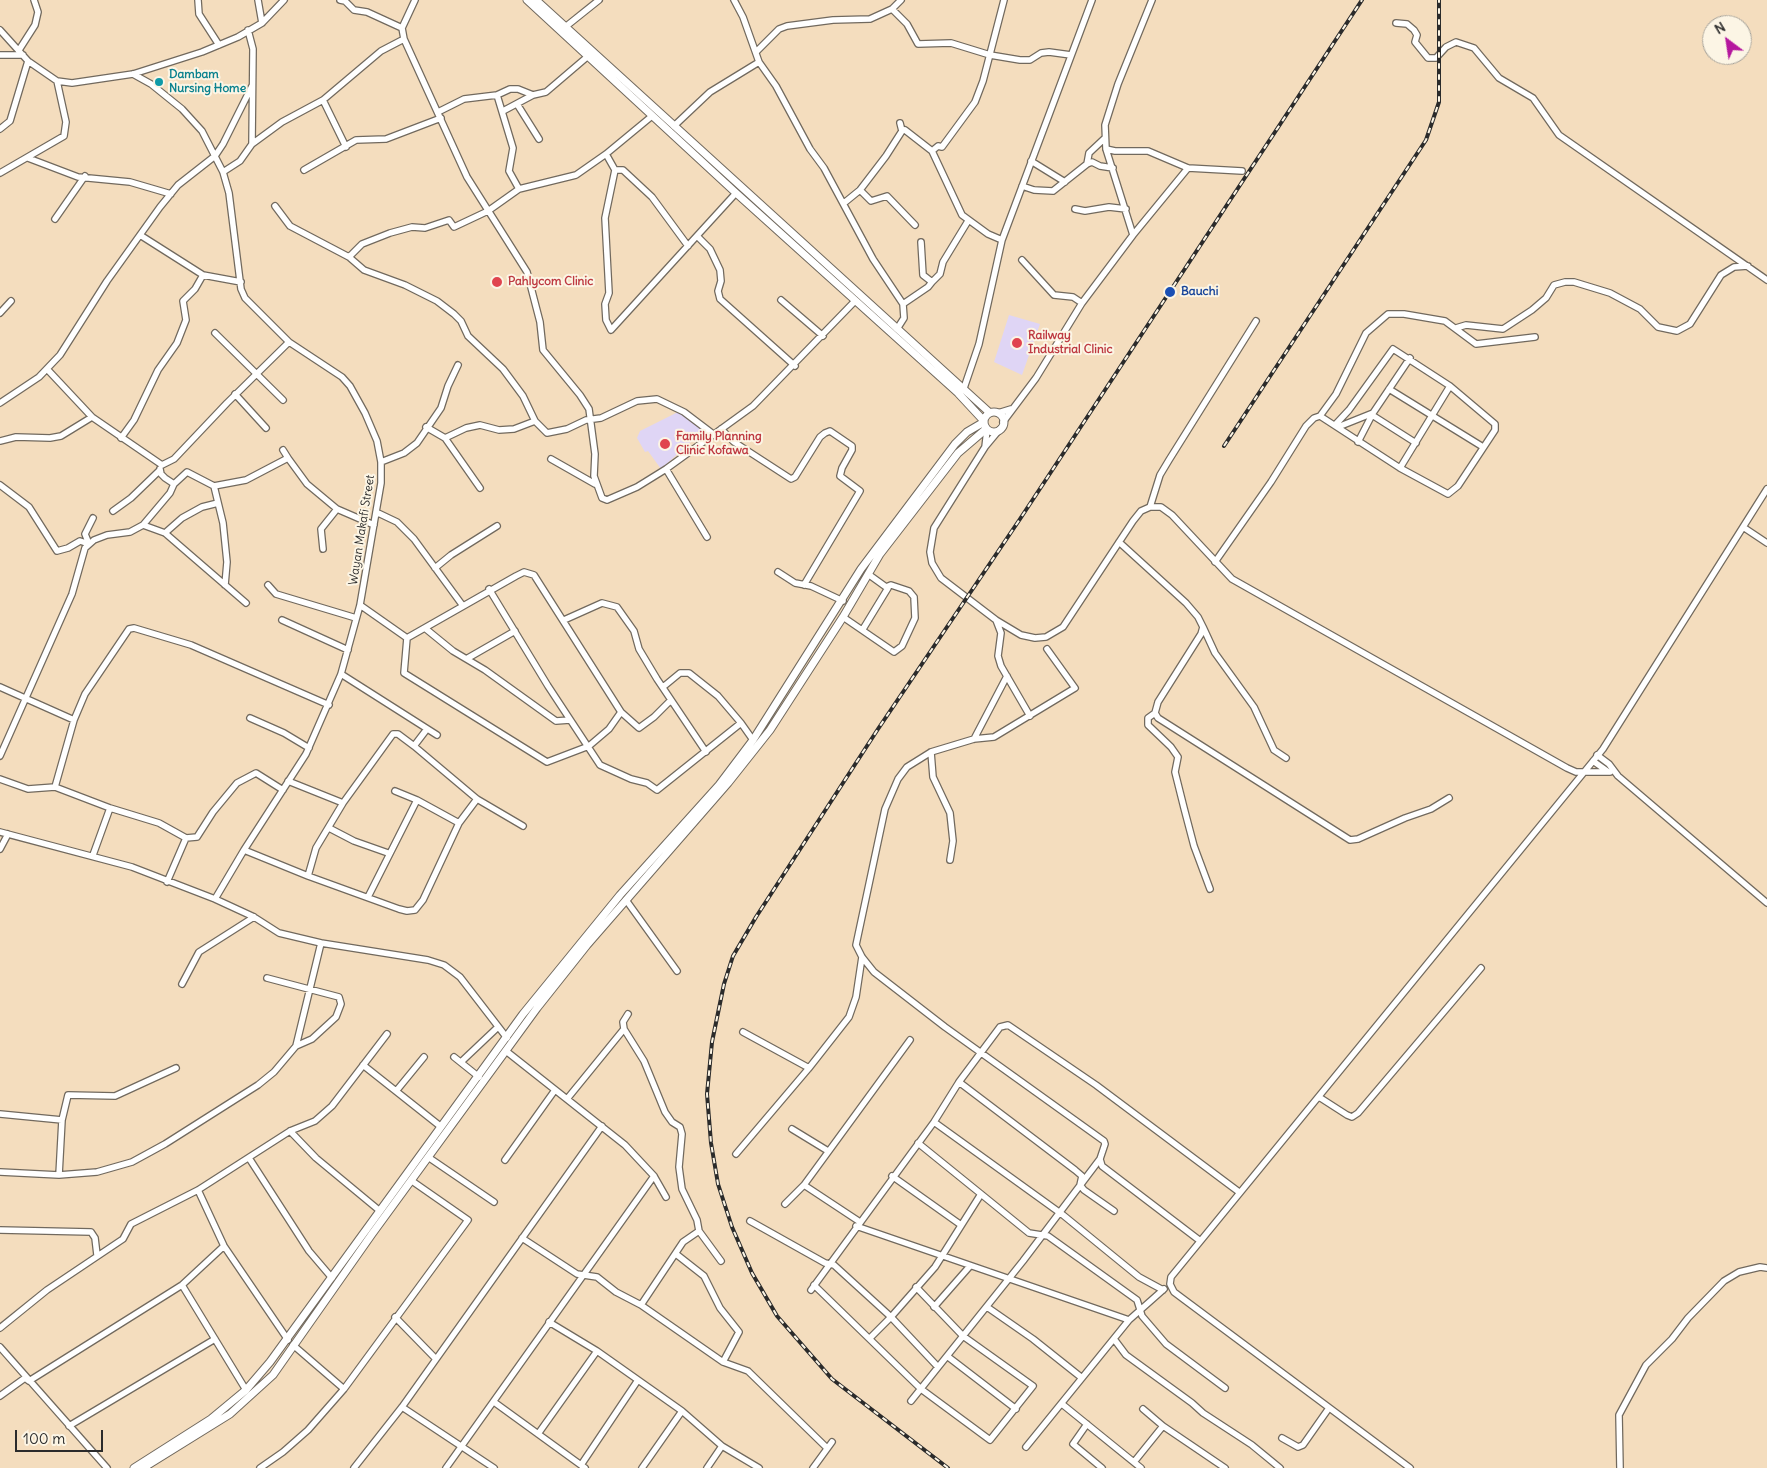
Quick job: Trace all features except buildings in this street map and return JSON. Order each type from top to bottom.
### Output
[{"type":"street","points":[[21,52],[35,25],[38,12],[34,0]]},
{"type":"street","points":[[198,0],[199,14],[219,45]]},
{"type":"street","points":[[258,0],[262,23]]},
{"type":"street","points":[[0,30],[28,61],[57,81],[72,83],[133,74],[219,45],[262,23],[284,0]]},
{"type":"street","points":[[340,0],[345,1],[354,10],[367,12],[402,28]]},
{"type":"street","points":[[415,0],[402,28],[404,39],[467,177],[527,272],[540,322],[542,350],[580,395],[589,409],[595,484],[602,498],[607,500],[637,487],[666,469],[753,406],[795,366],[855,301]]},
{"type":"street","points":[[528,0],[587,57],[958,393],[992,432],[1002,426]]},
{"type":"street","points":[[536,0],[564,28],[897,329],[994,413],[1002,426]]},
{"type":"street","points":[[564,28],[599,0]]},
{"type":"street","points":[[734,0],[743,17],[760,62],[844,202],[873,259],[903,304],[904,318],[897,329]]},
{"type":"street","points":[[756,52],[779,29],[787,26],[833,20],[870,18],[892,9],[901,0]]},
{"type":"street","points":[[932,151],[938,146],[942,147],[968,115],[980,92],[1004,0]]},
{"type":"street","points":[[964,388],[979,344],[1002,240],[1092,0]]},
{"type":"street","points":[[1133,235],[1106,149],[1105,138],[1109,109],[1152,0]]},
{"type":"street","points":[[892,9],[907,24],[918,44],[951,43],[990,55],[1030,60],[1041,53],[1049,52],[1071,55]]},
{"type":"street","points":[[1396,23],[1407,24],[1414,30],[1416,35],[1415,42],[1428,58],[1436,58],[1446,47],[1456,42],[1474,48],[1500,78],[1533,98],[1559,135],[1767,280]]},
{"type":"street","points":[[248,30],[253,49],[252,144]]},
{"type":"street","points":[[223,172],[240,161],[252,144],[282,122],[323,100],[381,51],[404,39]]},
{"type":"street","points":[[0,55],[21,52]]},
{"type":"street","points":[[503,111],[552,87],[587,57]]},
{"type":"street","points":[[0,129],[10,121],[28,61]]},
{"type":"street","points":[[674,126],[710,92],[760,62]]},
{"type":"street","name":"Wayan Makafi Street","points":[[133,74],[151,84],[182,109],[202,131],[223,172],[229,194],[240,282],[245,298],[289,342],[342,377],[350,386],[365,413],[377,441],[381,462],[381,484],[360,605],[341,674],[309,748],[215,899]]},
{"type":"street","points":[[0,173],[64,136],[66,122],[57,81]]},
{"type":"street","points":[[0,403],[39,377],[60,355],[107,281],[171,194],[215,156],[230,134],[240,106],[252,86]]},
{"type":"street","points":[[438,112],[464,99],[497,95],[518,89],[533,95]]},
{"type":"street","points":[[497,95],[513,148],[509,171],[519,189]]},
{"type":"street","points":[[323,100],[346,147]]},
{"type":"street","points":[[517,104],[539,140]]},
{"type":"street","points":[[349,257],[362,244],[390,233],[412,227],[425,228],[449,220],[454,227],[488,211],[519,189],[576,175],[606,154],[652,116]]},
{"type":"street","points":[[304,170],[356,140],[386,139],[441,118]]},
{"type":"street","points":[[844,202],[860,190],[902,131],[900,124]]},
{"type":"street","points":[[905,130],[932,151],[959,210],[968,221],[988,234],[1002,240]]},
{"type":"street","points":[[1087,164],[1089,153],[1105,138]]},
{"type":"street","points":[[1106,149],[1115,151],[1148,151],[1188,168],[1242,171]]},
{"type":"street","points":[[606,154],[614,170],[605,218],[609,293],[605,304],[606,320],[611,330],[736,193]]},
{"type":"street","points":[[28,158],[78,177],[85,176],[130,182],[171,194]]},
{"type":"street","points":[[1031,161],[1065,182]]},
{"type":"street","points":[[1022,186],[1034,190],[1053,191],[1092,162],[1100,166],[1113,168]]},
{"type":"street","points":[[1188,168],[1133,235],[1082,303],[1036,378],[1011,409],[1002,426],[985,447],[934,528],[930,552],[932,563],[941,578],[996,620],[1028,636],[1046,637],[1063,627],[1141,511],[1150,507],[1161,508],[1172,515],[1215,562],[1240,584],[1567,768],[1576,772],[1610,772]]},
{"type":"street","points":[[614,170],[623,170],[652,197],[688,246]]},
{"type":"street","points":[[55,219],[85,176]]},
{"type":"street","points":[[860,190],[871,201],[886,196],[915,225]]},
{"type":"street","points":[[275,206],[290,226],[349,257],[364,270],[405,284],[438,301],[454,314],[461,321],[468,336],[503,369],[523,396],[535,421],[547,433],[601,418],[637,401],[657,399],[684,412],[713,434]]},
{"type":"street","points":[[1075,209],[1085,212],[1109,207],[1126,209]]},
{"type":"street","points":[[903,304],[928,287],[940,274],[943,262],[968,221]]},
{"type":"street","points":[[140,236],[204,275],[240,282]]},
{"type":"street","points":[[697,236],[710,249],[720,270],[721,281],[718,291],[720,299],[795,366]]},
{"type":"street","points":[[922,242],[923,275],[932,282]]},
{"type":"street","points":[[1022,260],[1054,295],[1073,297],[1082,303]]},
{"type":"street","points":[[1456,328],[1466,325],[1503,328],[1532,310],[1546,298],[1554,285],[1574,282],[1610,293],[1640,309],[1658,327],[1677,331],[1690,324],[1720,275],[1734,267],[1748,266]]},
{"type":"street","points":[[121,438],[134,420],[158,370],[177,343],[186,320],[183,301],[195,289],[204,275]]},
{"type":"street","points":[[781,300],[823,336]]},
{"type":"street","points":[[0,313],[11,301]]},
{"type":"street","points":[[1215,562],[1306,426],[1314,418],[1320,416],[1336,394],[1366,333],[1382,318],[1394,313],[1417,315],[1445,321],[1476,344],[1535,337]]},
{"type":"street","points":[[1150,507],[1160,475],[1168,460],[1256,321]]},
{"type":"street","points":[[215,333],[283,400]]},
{"type":"street","points":[[114,511],[131,498],[161,468],[174,459],[235,394],[257,375],[289,342]]},
{"type":"street","points":[[1320,416],[1400,468],[1448,494],[1458,486],[1495,430],[1495,424],[1450,386],[1394,349],[1336,426]]},
{"type":"street","points":[[1358,442],[1373,414],[1410,358]]},
{"type":"street","points":[[381,462],[404,453],[417,443],[426,427],[432,423],[442,408],[448,386],[458,365]]},
{"type":"street","points":[[47,369],[92,417],[161,468],[165,478],[174,484]]},
{"type":"street","points":[[1400,468],[1450,386]]},
{"type":"street","points":[[1389,389],[1483,447]]},
{"type":"street","points":[[235,394],[266,428]]},
{"type":"street","points":[[134,1468],[154,1463],[212,1419],[246,1390],[290,1343],[412,1181],[620,895],[770,730],[843,617],[880,554],[952,460],[994,413],[1011,409]]},
{"type":"street","points":[[1336,426],[1373,414]]},
{"type":"street","points":[[1373,414],[1416,443]]},
{"type":"street","points":[[0,441],[16,437],[50,438],[61,436],[92,417]]},
{"type":"street","points":[[445,438],[466,428],[480,425],[499,430],[514,429],[535,421]]},
{"type":"street","points":[[985,425],[985,447]]},
{"type":"street","points":[[143,1468],[154,1463],[230,1414],[273,1375],[290,1343],[332,1278],[440,1126],[479,1077],[523,1014],[626,900],[751,749],[754,740],[843,601],[861,569],[955,444],[967,432],[985,425]]},
{"type":"street","points":[[426,427],[445,438],[480,488]]},
{"type":"street","points":[[720,429],[734,442],[791,479],[820,437],[825,433],[830,431],[852,446],[840,476],[860,491],[804,585]]},
{"type":"street","points":[[283,450],[307,484],[337,509],[374,525]]},
{"type":"street","points":[[0,756],[72,594],[85,548],[88,544],[107,535],[130,532],[143,525],[170,493],[174,484],[187,472],[214,486],[246,480],[288,458]]},
{"type":"street","points":[[550,459],[595,484]]},
{"type":"street","points":[[666,469],[707,537]]},
{"type":"street","points":[[0,485],[29,507],[57,551],[68,548],[80,541],[88,544]]},
{"type":"street","points":[[214,486],[223,522],[227,562],[225,585]]},
{"type":"street","points":[[1410,1468],[1174,1292],[1170,1284],[1171,1277],[1199,1240],[1319,1097],[1603,749],[1767,489]]},
{"type":"street","points":[[165,533],[195,510],[218,503]]},
{"type":"street","points":[[323,548],[321,529],[337,509]]},
{"type":"street","points":[[376,512],[397,522],[436,568],[463,606]]},
{"type":"street","points":[[88,544],[85,534],[93,518]]},
{"type":"street","points":[[143,525],[165,533],[246,602]]},
{"type":"street","points":[[436,568],[451,555],[497,526]]},
{"type":"street","points":[[1743,527],[1767,543]]},
{"type":"street","points":[[1119,542],[1198,616],[1215,652],[1254,707],[1274,750],[1286,758]]},
{"type":"street","points":[[406,638],[426,629],[489,589],[524,572],[534,576],[564,620],[621,712],[639,728],[654,717],[671,700]]},
{"type":"street","points":[[778,572],[795,583],[831,594],[843,601]]},
{"type":"street","points":[[868,574],[888,588]]},
{"type":"street","points":[[268,585],[276,594],[356,618]]},
{"type":"street","points":[[843,617],[894,652],[902,646],[915,618],[914,597],[909,591],[891,585],[863,629]]},
{"type":"street","points":[[489,589],[600,765],[631,779],[648,783],[657,790],[741,724]]},
{"type":"street","points":[[564,620],[602,603],[618,607],[634,631],[639,649],[706,752]]},
{"type":"street","points":[[360,605],[406,638]]},
{"type":"street","points":[[282,620],[348,650]]},
{"type":"street","points":[[996,620],[1001,633],[998,656],[1030,716]]},
{"type":"street","points":[[1203,627],[1201,634],[1158,702],[1155,713],[1148,718],[1148,725],[1171,747],[1178,757],[1175,772],[1194,846],[1210,890]]},
{"type":"street","points":[[55,788],[74,720],[89,686],[125,633],[134,628],[191,645],[329,705]]},
{"type":"street","points":[[426,629],[453,651],[468,658],[556,721],[570,720]]},
{"type":"street","points":[[468,658],[515,631]]},
{"type":"street","points":[[406,638],[404,674],[547,762],[589,746],[609,729],[621,712]]},
{"type":"street","points":[[911,1401],[1009,1278],[1100,1159],[1106,1144],[874,972],[862,958],[856,945],[885,809],[892,788],[907,767],[931,752],[974,739],[994,736],[1075,688],[1047,649]]},
{"type":"street","points":[[663,687],[680,673],[689,673],[718,696],[754,740]]},
{"type":"street","points":[[341,674],[437,735]]},
{"type":"street","points":[[974,739],[1007,676]]},
{"type":"street","points":[[0,688],[74,720]]},
{"type":"street","points":[[1155,713],[1164,723],[1350,840],[1358,840],[1404,818],[1431,810],[1449,798]]},
{"type":"street","points":[[250,718],[284,733],[309,748]]},
{"type":"street","points":[[414,746],[427,729]]},
{"type":"street","points":[[308,876],[312,857],[343,803],[389,736],[398,734],[477,799],[523,826]]},
{"type":"street","points":[[1603,749],[1609,764],[1618,776],[1767,903]]},
{"type":"street","points":[[931,752],[933,777],[950,813],[953,842],[950,860]]},
{"type":"street","points":[[1595,758],[1609,764]]},
{"type":"street","points":[[1595,758],[1610,772],[1618,776]]},
{"type":"street","points":[[0,778],[28,789],[55,788],[159,823],[186,838],[197,837],[213,812],[237,783],[256,773],[283,790]]},
{"type":"street","points":[[288,781],[343,803]]},
{"type":"street","points":[[395,791],[417,800],[459,823]]},
{"type":"street","points":[[244,850],[308,876],[407,911],[415,910],[423,900],[459,823],[477,799]]},
{"type":"street","points":[[368,897],[388,854],[417,800]]},
{"type":"street","points":[[94,855],[110,808]]},
{"type":"street","points":[[329,828],[354,841],[388,854]]},
{"type":"street","points":[[0,832],[132,866],[167,882],[215,899],[254,917],[278,933],[321,943],[428,960],[444,965],[460,977],[506,1038]]},
{"type":"street","points":[[0,849],[8,834]]},
{"type":"street","points":[[167,882],[186,838]]},
{"type":"street","points":[[626,900],[677,971]]},
{"type":"street","points":[[182,984],[199,952],[254,917]]},
{"type":"street","points":[[296,1046],[321,943]]},
{"type":"street","points":[[736,1154],[810,1068],[849,1017],[856,997],[862,958]]},
{"type":"street","points":[[1319,1097],[1347,1115],[1352,1117],[1358,1113],[1481,968]]},
{"type":"street","points":[[0,1172],[59,1175],[97,1172],[132,1162],[258,1085],[274,1072],[296,1046],[312,1039],[330,1023],[336,1017],[340,1004],[339,997],[267,978]]},
{"type":"street","points":[[628,1014],[623,1022],[624,1029],[644,1061],[664,1112],[672,1122],[680,1126],[682,1139],[680,1183],[697,1220],[699,1230],[721,1261]]},
{"type":"street","points":[[916,1287],[963,1336],[1033,1386],[990,1440],[921,1389],[870,1338],[812,1287],[892,1176],[934,1122],[959,1082],[1000,1027],[1008,1025],[1019,1030],[1239,1192]]},
{"type":"street","points":[[460,1062],[498,1027]]},
{"type":"street","points":[[567,1099],[624,1029]]},
{"type":"street","points":[[744,1032],[810,1068]]},
{"type":"street","points":[[0,1328],[47,1290],[123,1239],[131,1224],[198,1190],[290,1131],[315,1121],[332,1106],[387,1034]]},
{"type":"street","points":[[785,1204],[804,1185],[910,1040]]},
{"type":"street","points":[[506,1051],[625,1145],[654,1176],[666,1197]]},
{"type":"street","points":[[397,1090],[424,1057]]},
{"type":"street","points":[[454,1057],[479,1077]]},
{"type":"street","points":[[363,1065],[397,1090],[440,1126]]},
{"type":"street","points":[[59,1175],[62,1120],[68,1095],[115,1096],[176,1068]]},
{"type":"street","points":[[959,1082],[1075,1170],[1082,1176],[1080,1185]]},
{"type":"street","points":[[505,1160],[555,1090]]},
{"type":"street","points":[[0,1114],[62,1120]]},
{"type":"street","points":[[934,1122],[1140,1276],[1163,1290]]},
{"type":"street","points":[[354,1468],[402,1407],[602,1126]]},
{"type":"street","points":[[792,1129],[828,1151]]},
{"type":"street","points":[[290,1131],[316,1158],[380,1211]]},
{"type":"street","points":[[918,1143],[1029,1233],[1048,1236],[1137,1300],[1142,1316],[1166,1344],[1224,1388]]},
{"type":"street","points":[[428,1157],[494,1202]]},
{"type":"street","points":[[249,1158],[310,1251],[332,1278]]},
{"type":"street","points":[[1100,1159],[1102,1166],[1111,1174],[1199,1240]]},
{"type":"street","points":[[446,1468],[654,1176]]},
{"type":"street","points":[[892,1176],[961,1225]]},
{"type":"street","points":[[260,1468],[283,1452],[308,1430],[344,1389],[468,1220],[412,1181]]},
{"type":"street","points":[[804,1185],[858,1224],[970,1266],[1129,1320]]},
{"type":"street","points":[[1080,1185],[1114,1211]]},
{"type":"street","points":[[198,1190],[224,1246],[290,1343],[344,1389]]},
{"type":"street","points":[[870,1338],[891,1317],[943,1255],[980,1194]]},
{"type":"street","points":[[750,1221],[834,1265],[891,1317],[938,1367]]},
{"type":"street","points":[[0,1230],[91,1232],[95,1238],[97,1255]]},
{"type":"street","points":[[641,1305],[683,1242],[699,1230]]},
{"type":"street","points":[[522,1238],[581,1276]]},
{"type":"street","points":[[29,1381],[182,1285],[224,1246]]},
{"type":"street","points":[[676,1254],[704,1276],[720,1308],[740,1332],[723,1362]]},
{"type":"street","points":[[934,1307],[970,1266]]},
{"type":"street","points":[[1620,1468],[1619,1415],[1646,1365],[1672,1340],[1688,1318],[1724,1281],[1739,1272],[1760,1267],[1767,1268]]},
{"type":"street","points":[[581,1276],[586,1274],[597,1277],[616,1292],[641,1305],[723,1362],[748,1371],[758,1378],[827,1448]]},
{"type":"street","points":[[1026,1447],[1129,1320],[1170,1284]]},
{"type":"street","points":[[182,1285],[246,1390]]},
{"type":"street","points":[[986,1307],[1033,1339],[1082,1378]]},
{"type":"street","points":[[395,1317],[436,1358]]},
{"type":"street","points":[[549,1322],[596,1350],[682,1411],[722,1446],[760,1468]]},
{"type":"street","points":[[69,1426],[215,1339]]},
{"type":"street","points":[[1114,1339],[1126,1355],[1203,1413],[1252,1445],[1280,1468]]},
{"type":"street","points":[[0,1347],[107,1468]]},
{"type":"street","points":[[538,1434],[596,1350]]},
{"type":"street","points":[[947,1356],[1016,1409]]},
{"type":"street","points":[[0,1396],[25,1378],[29,1381]]},
{"type":"street","points":[[494,1402],[583,1466],[638,1380]]},
{"type":"street","points":[[1062,1404],[1141,1468]]},
{"type":"street","points":[[402,1407],[494,1468]]},
{"type":"street","points":[[1143,1408],[1163,1426],[1225,1468]]},
{"type":"street","points":[[1282,1438],[1298,1446],[1303,1445],[1329,1408]]},
{"type":"street","points":[[642,1468],[682,1411]]},
{"type":"street","points":[[1087,1424],[1074,1444],[1102,1468]]},
{"type":"street","points":[[1134,1462],[1163,1426]]},
{"type":"street","points":[[814,1468],[832,1442]]},
{"type":"street","points":[[707,1468],[722,1446]]},
{"type":"shaded area","name":"Railway Industrial Clinic","points":[[1009,315],[1040,324],[1022,375],[994,362]]},
{"type":"shaded area","name":"Family Planning Clinic Kofawa","points":[[682,410],[703,431],[661,469],[648,451],[645,452],[637,438],[640,431]]},
{"type":"railway","points":[[948,1468],[832,1379],[777,1316],[752,1273],[732,1227],[718,1184],[711,1143],[707,1094],[712,1042],[724,984],[733,956],[756,917],[878,729],[1020,519],[1362,0]]},
{"type":"railway","points":[[1224,446],[1426,140],[1439,102],[1439,0]]},
{"type":"place","name":"Dambam Nursing Home","points":[[159,82]]},
{"type":"place","name":"Pahlycom Clinic","points":[[497,282]]},
{"type":"place","name":"Bauchi","points":[[1170,292]]},
{"type":"place","name":"Railway Industrial Clinic","points":[[1017,343]]},
{"type":"place","name":"Family Planning Clinic Kofawa","points":[[665,444]]}]
